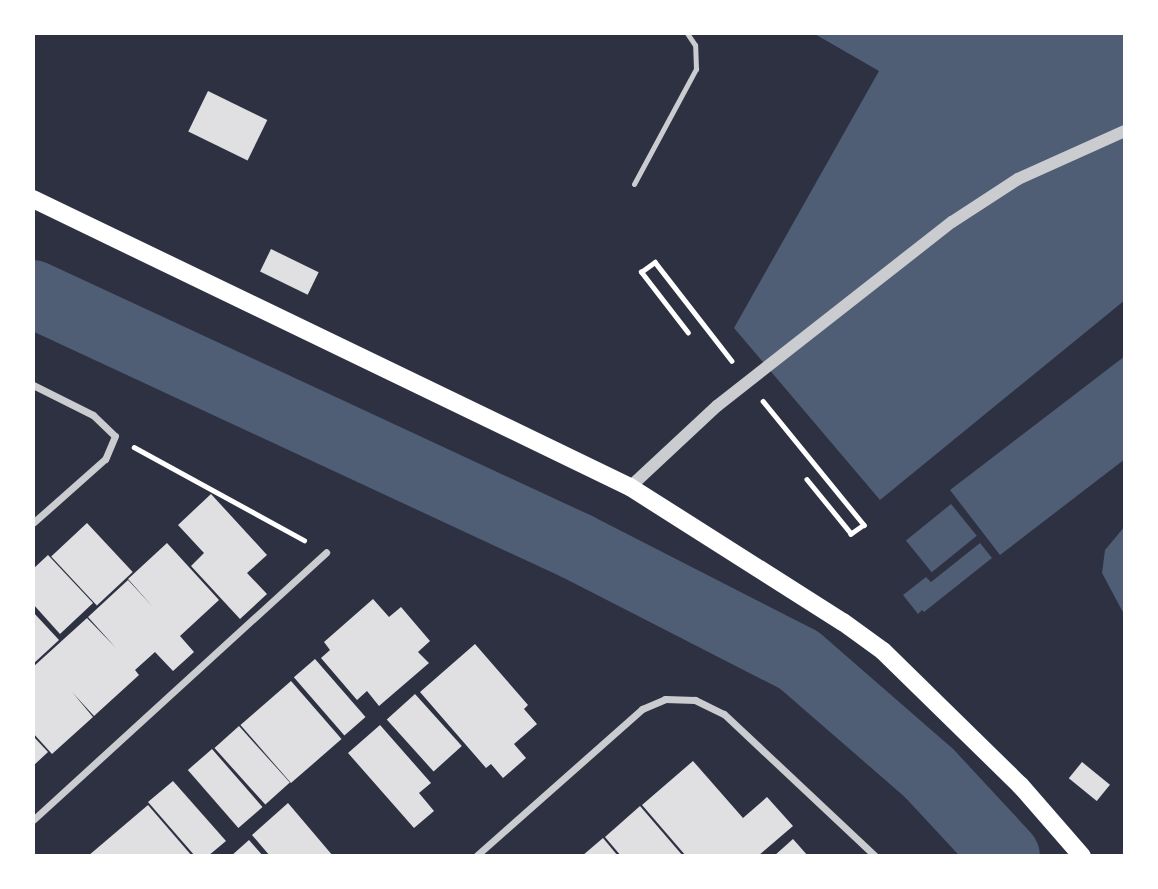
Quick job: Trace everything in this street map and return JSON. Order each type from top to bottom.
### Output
[{"type":"main road","points":[[33,199],[631,487],[843,622],[883,651],[1020,785],[1082,856]]},
{"type":"street","points":[[631,487],[717,406],[952,222],[1018,179],[1125,131]]},
{"type":"street","points":[[33,385],[93,415],[115,436],[105,458],[33,523]]},
{"type":"street","points":[[33,820],[326,552]]},
{"type":"street","points":[[476,856],[642,709],[665,699],[695,699],[724,715],[875,856]]},
{"type":"lane","points":[[634,184],[696,69],[695,45],[687,33]]},
{"type":"path","points":[[688,333],[641,272],[655,262],[700,320]]},
{"type":"path","points":[[115,436],[326,552]]},
{"type":"path","points":[[807,480],[852,534],[864,525],[816,469]]},
{"type":"water","points":[[813,33],[1125,33],[1125,300],[880,500],[734,328],[879,71]]},
{"type":"water","points":[[1125,356],[1125,459],[1000,555],[950,490]]},
{"type":"water","points":[[951,504],[977,536],[932,572],[906,541]]},
{"type":"water","points":[[1125,526],[1125,616],[1102,573],[1105,550]]},
{"type":"water","points":[[980,543],[992,558],[918,614],[903,595],[926,577],[931,582]]},
{"type":"building","points":[[208,91],[267,120],[248,160],[188,131]]},
{"type":"building","points":[[271,249],[319,272],[308,295],[260,271]]},
{"type":"building","points":[[211,494],[267,555],[247,573],[267,594],[240,619],[191,566],[204,553],[178,525]]},
{"type":"building","points":[[87,523],[133,572],[97,605],[51,556]]},
{"type":"building","points":[[167,543],[219,600],[180,636],[194,652],[173,671],[155,652],[135,670],[139,675],[94,716],[72,692],[93,717],[52,754],[33,733],[33,667],[87,618],[116,648],[88,617],[128,580],[153,607],[128,579]]},
{"type":"building","points":[[48,555],[93,603],[60,634],[33,604],[33,569]]},
{"type":"building","points":[[373,599],[389,617],[401,607],[430,641],[418,652],[429,663],[379,706],[367,691],[357,700],[321,658],[330,650],[324,642]]},
{"type":"building","points":[[33,612],[59,640],[33,664]]},
{"type":"building","points":[[475,644],[528,705],[524,709],[537,724],[514,744],[526,758],[503,778],[491,764],[486,768],[420,692]]},
{"type":"building","points":[[315,659],[366,717],[344,735],[294,677]]},
{"type":"building","points":[[291,681],[342,739],[291,783],[240,725]]},
{"type":"building","points":[[415,694],[462,746],[434,771],[387,719]]},
{"type":"building","points":[[380,725],[431,783],[419,793],[434,811],[414,828],[348,753]]},
{"type":"building","points":[[239,726],[290,782],[265,805],[214,748]]},
{"type":"building","points":[[33,736],[48,752],[33,766]]},
{"type":"building","points":[[212,749],[263,807],[238,828],[188,770]]},
{"type":"building","points":[[693,761],[743,818],[767,797],[793,826],[758,856],[686,856],[642,805]]},
{"type":"building","points":[[1082,762],[1110,785],[1097,801],[1069,778]]},
{"type":"building","points":[[173,781],[226,841],[208,856],[195,856],[148,802]]},
{"type":"building","points":[[288,803],[333,856],[270,856],[252,835]]},
{"type":"building","points":[[148,805],[192,856],[88,856]]},
{"type":"building","points":[[640,806],[683,856],[621,856],[605,837]]},
{"type":"building","points":[[603,838],[618,856],[582,856]]},
{"type":"building","points":[[793,839],[808,856],[774,856]]},
{"type":"building","points":[[249,840],[263,856],[231,856]]},
{"type":"waterway","points":[[33,294],[576,546],[799,660],[929,773],[1006,856]]}]
